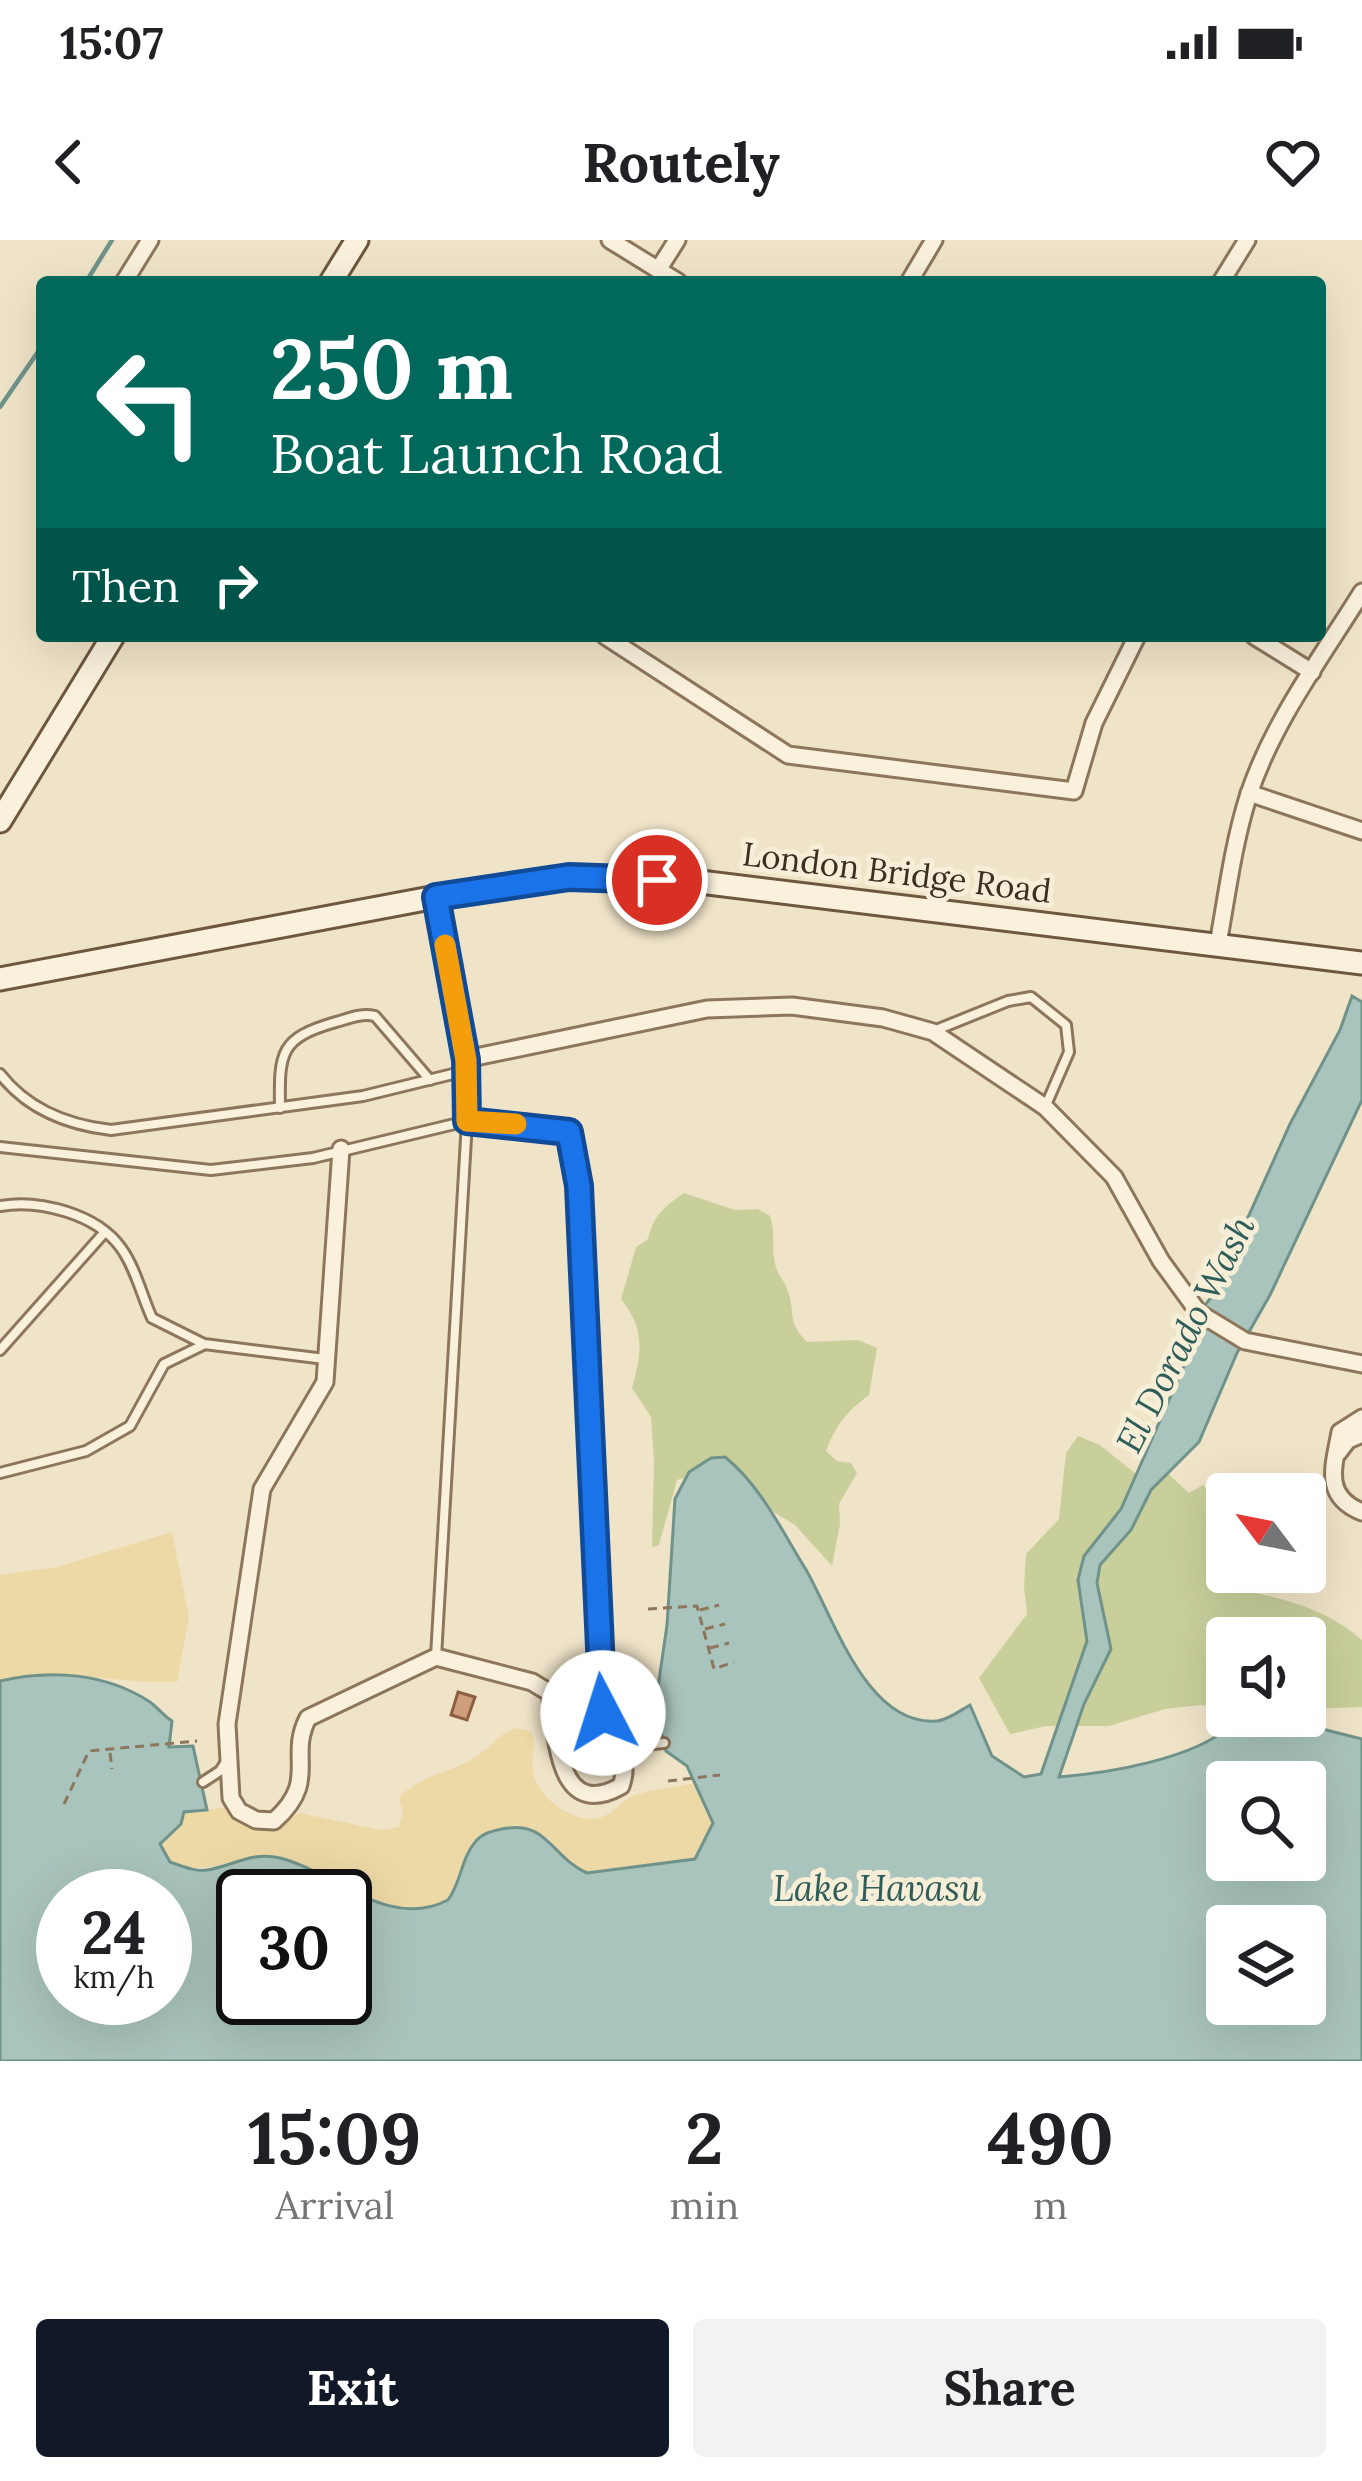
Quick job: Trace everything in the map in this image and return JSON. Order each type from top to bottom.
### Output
[{"type":"street","points":[[128,276],[151,240]]},
{"type":"street","points":[[335,276],[357,240]]},
{"type":"street","points":[[610,240],[668,276]]},
{"type":"street","points":[[658,270],[677,240]]},
{"type":"street","points":[[913,276],[934,240]]},
{"type":"street","points":[[1225,276],[1247,240]]},
{"type":"street","points":[[1218,944],[1249,793],[1274,735],[1362,592]]},
{"type":"street","points":[[0,821],[109,642]]},
{"type":"street","points":[[614,642],[788,755],[1074,791],[1094,723],[1133,642]]},
{"type":"street","points":[[1264,642],[1312,672]]},
{"type":"street","points":[[1249,793],[1362,831]]},
{"type":"street","name":"London Bridge Road","points":[[0,979],[436,897],[569,877],[700,881],[1362,963]]},
{"type":"street","points":[[341,1149],[325,1382],[262,1489],[227,1724],[231,1798],[239,1811],[256,1820],[274,1821],[291,1806],[300,1786],[300,1732],[308,1718],[436,1657],[532,1682],[550,1693],[560,1762],[568,1781],[584,1792],[604,1796],[621,1786],[627,1768],[603,1713],[579,1186],[569,1132],[467,1121],[466,1065],[436,897]]},
{"type":"street","points":[[466,1065],[707,1009],[792,1006],[883,1018],[933,1032],[1045,1107],[1114,1177],[1160,1261],[1198,1313],[1245,1341],[1362,1364]]},
{"type":"street","points":[[1362,1418],[1340,1432],[1331,1476],[1337,1495],[1362,1512]]},
{"type":"street","points":[[1336,1455],[1348,1440],[1362,1434]]},
{"type":"lane","points":[[933,1032],[1008,1001],[1031,997],[1066,1025],[1069,1052],[1045,1107]]},
{"type":"lane","points":[[280,1108],[280,1070],[289,1042],[304,1031],[364,1014],[375,1016],[430,1080]]},
{"type":"lane","points":[[0,1074],[32,1104],[83,1126],[124,1129],[363,1096],[430,1080],[466,1065]]},
{"type":"lane","points":[[0,1147],[211,1170],[313,1158],[467,1121],[436,1657]]},
{"type":"lane","points":[[0,1206],[19,1203],[84,1217],[121,1247],[152,1318],[204,1344],[326,1359]]},
{"type":"lane","points":[[0,1351],[104,1233]]},
{"type":"lane","points":[[0,1473],[86,1451],[130,1426],[164,1364],[204,1344]]},
{"type":"lane","points":[[603,1713],[655,1708]]},
{"type":"lane","points":[[617,1740],[634,1746],[664,1743]]},
{"type":"lane","points":[[203,1782],[220,1772],[227,1761]]},
{"type":"path","points":[[699,1610],[719,1604]]},
{"type":"path","points":[[648,1609],[698,1606],[714,1669],[734,1662]]},
{"type":"path","points":[[704,1630],[725,1624]]},
{"type":"path","points":[[709,1648],[729,1643]]},
{"type":"path","points":[[64,1804],[89,1751],[197,1742]]},
{"type":"path","points":[[110,1749],[112,1769]]},
{"type":"path","points":[[668,1781],[720,1774]]},
{"type":"green space","points":[[684,1193],[735,1210],[758,1209],[770,1216],[776,1267],[790,1298],[796,1328],[807,1342],[858,1340],[877,1348],[869,1395],[843,1419],[826,1451],[837,1461],[851,1463],[857,1473],[839,1504],[832,1566],[795,1525],[706,1471],[677,1480],[659,1545],[652,1547],[651,1417],[632,1388],[639,1341],[634,1320],[621,1299],[636,1247],[648,1239],[661,1212]]},
{"type":"green space","points":[[1078,1436],[1100,1445],[1141,1478],[1163,1469],[1189,1493],[1203,1485],[1206,1593],[1254,1593],[1280,1599],[1314,1610],[1347,1628],[1362,1640],[1362,1707],[1326,1708],[1326,1617],[1206,1617],[1206,1706],[1165,1709],[1109,1726],[1046,1726],[1010,1734],[979,1678],[1027,1614],[1026,1554],[1059,1519],[1066,1453]]},
{"type":"sand","points":[[172,1532],[189,1617],[177,1682],[66,1676],[0,1681],[0,1575],[57,1567]]},
{"type":"sand","points":[[517,1728],[532,1732],[536,1781],[548,1799],[577,1816],[598,1818],[638,1794],[695,1783],[713,1823],[695,1859],[587,1873],[560,1856],[550,1839],[517,1825],[495,1830],[459,1872],[448,1900],[404,1909],[372,1900],[372,1869],[309,1869],[265,1856],[192,1868],[164,1856],[160,1844],[180,1824],[184,1812],[224,1808],[243,1824],[260,1829],[299,1813],[381,1830],[399,1827],[403,1813],[399,1798],[408,1790],[467,1762]]},
{"type":"water","name":"Lake Havasu","points":[[1352,996],[1362,1002],[1362,1100],[1270,1295],[1237,1353],[1199,1442],[1151,1490],[1131,1530],[1100,1565],[1097,1583],[1111,1649],[1084,1704],[1059,1777],[1173,1756],[1215,1737],[1326,1737],[1326,1730],[1362,1739],[1362,2061],[0,2061],[0,1681],[39,1675],[97,1679],[133,1692],[172,1721],[169,1747],[193,1746],[207,1810],[184,1812],[181,1824],[160,1844],[170,1862],[207,1870],[260,1856],[309,1869],[216,1869],[216,2025],[372,2025],[372,1900],[404,1908],[426,1908],[448,1900],[467,1855],[485,1834],[517,1827],[529,1830],[587,1873],[695,1859],[713,1823],[687,1766],[666,1751],[655,1708],[667,1625],[675,1499],[689,1472],[711,1458],[725,1457],[759,1494],[871,1688],[912,1718],[937,1721],[970,1705],[992,1756],[1024,1777],[1041,1774],[1087,1641],[1078,1580],[1084,1556],[1121,1509],[1185,1364],[1199,1313],[1213,1295],[1290,1124],[1340,1030]]},
{"type":"building","points":[[458,1692],[475,1697],[467,1720],[451,1715]]},
{"type":"waterway","points":[[90,276],[112,240]]},
{"type":"waterway","points":[[0,407],[36,355]]},
{"type":"slow traffic","points":[[445,945],[466,1060],[467,1121],[516,1124]]},
{"type":"route","points":[[603,1713],[579,1186],[569,1132],[467,1121],[466,1060],[436,897],[569,877],[657,880]]},
{"type":"water label","name":"El Dorado Wash","points":[[1185,1334]]}]
